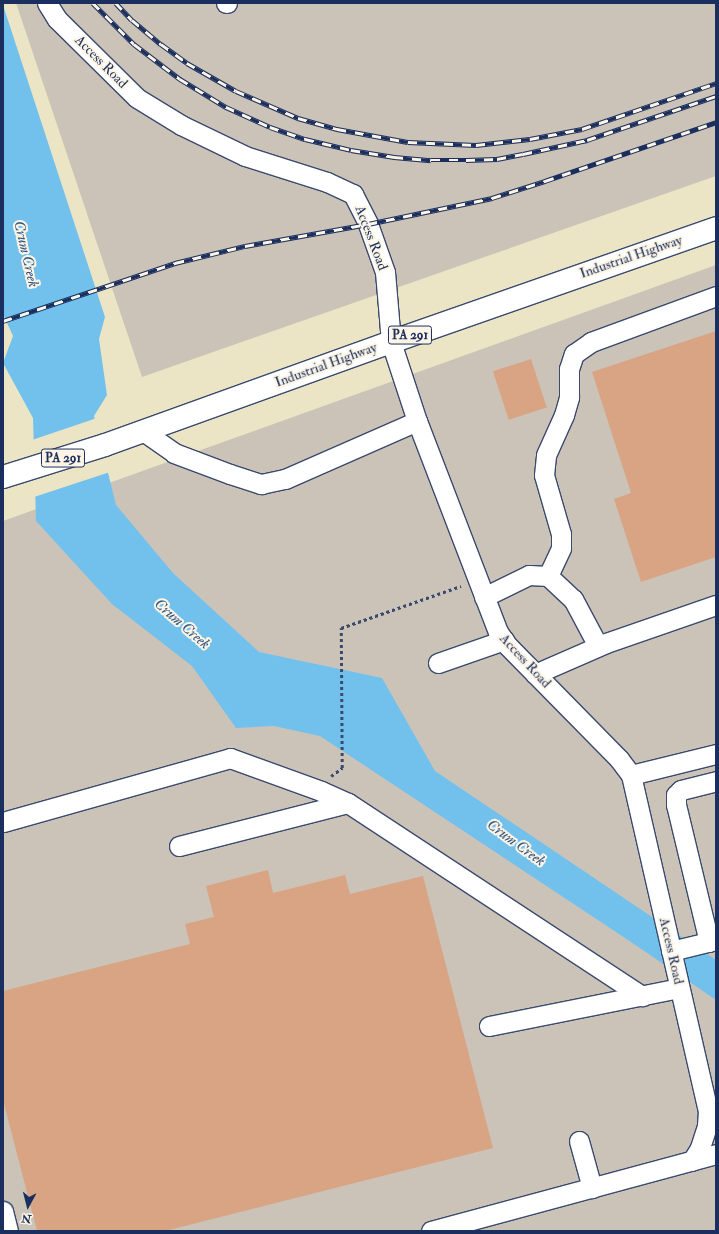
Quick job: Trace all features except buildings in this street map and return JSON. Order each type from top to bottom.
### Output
[{"type":"main road","name":"Industrial Highway","points":[[12,475],[106,445],[391,342],[716,228]]},
{"type":"lane","name":"Access Road","points":[[47,3],[57,19],[137,98],[181,125],[245,156],[327,182],[353,194],[368,224],[385,272],[391,342],[417,421],[498,632],[536,674],[619,759],[631,775],[708,1111],[707,1126],[700,1148],[692,1161]]},
{"type":"lane","points":[[548,576],[560,548],[561,534],[544,475],[546,455],[564,415],[569,397],[569,369],[574,354],[591,342],[716,296]]},
{"type":"lane","points":[[143,431],[174,453],[261,484],[285,479],[417,421]]},
{"type":"lane","points":[[484,597],[529,575],[548,576],[573,599],[598,646]]},
{"type":"lane","points":[[536,674],[598,646],[716,605]]},
{"type":"lane","points":[[438,663],[504,640]]},
{"type":"lane","points":[[631,775],[716,754]]},
{"type":"lane","points":[[3,822],[230,758],[321,791],[348,803],[642,996]]},
{"type":"lane","points":[[671,951],[712,941],[676,805],[676,795],[681,790],[716,782]]},
{"type":"lane","points":[[179,846],[348,803]]},
{"type":"lane","points":[[489,1026],[679,988]]},
{"type":"lane","points":[[579,1141],[592,1188]]},
{"type":"lane","points":[[431,1231],[476,1225],[592,1188],[716,1154]]},
{"type":"lane","points":[[3,1211],[8,1231]]},
{"type":"path","points":[[342,764],[341,628],[464,586]]},
{"type":"shaded area","points":[[16,3],[716,3],[716,176],[142,377]]},
{"type":"shaded area","points":[[716,265],[716,1231],[3,1231],[3,521]]},
{"type":"water","name":"Crum Creek","points":[[3,5],[105,317],[99,339],[107,395],[94,416],[116,505],[173,573],[259,652],[382,678],[435,771],[716,960],[716,1000],[320,736],[274,726],[236,728],[192,666],[112,604],[36,521],[33,418],[3,363],[13,336],[3,314]]},
{"type":"pier","points":[[97,418],[110,472],[34,497],[32,440]]},
{"type":"railway","points":[[93,3],[134,44],[180,79],[226,107],[270,127],[305,139],[351,150],[394,157],[431,160],[497,159],[587,140],[716,96]]},
{"type":"railway","points":[[116,3],[132,20],[161,44],[187,63],[236,91],[298,118],[337,129],[408,142],[476,145],[530,139],[582,129],[716,83]]},
{"type":"railway","points":[[3,321],[175,263],[245,246],[368,224],[492,198],[716,122]]}]
